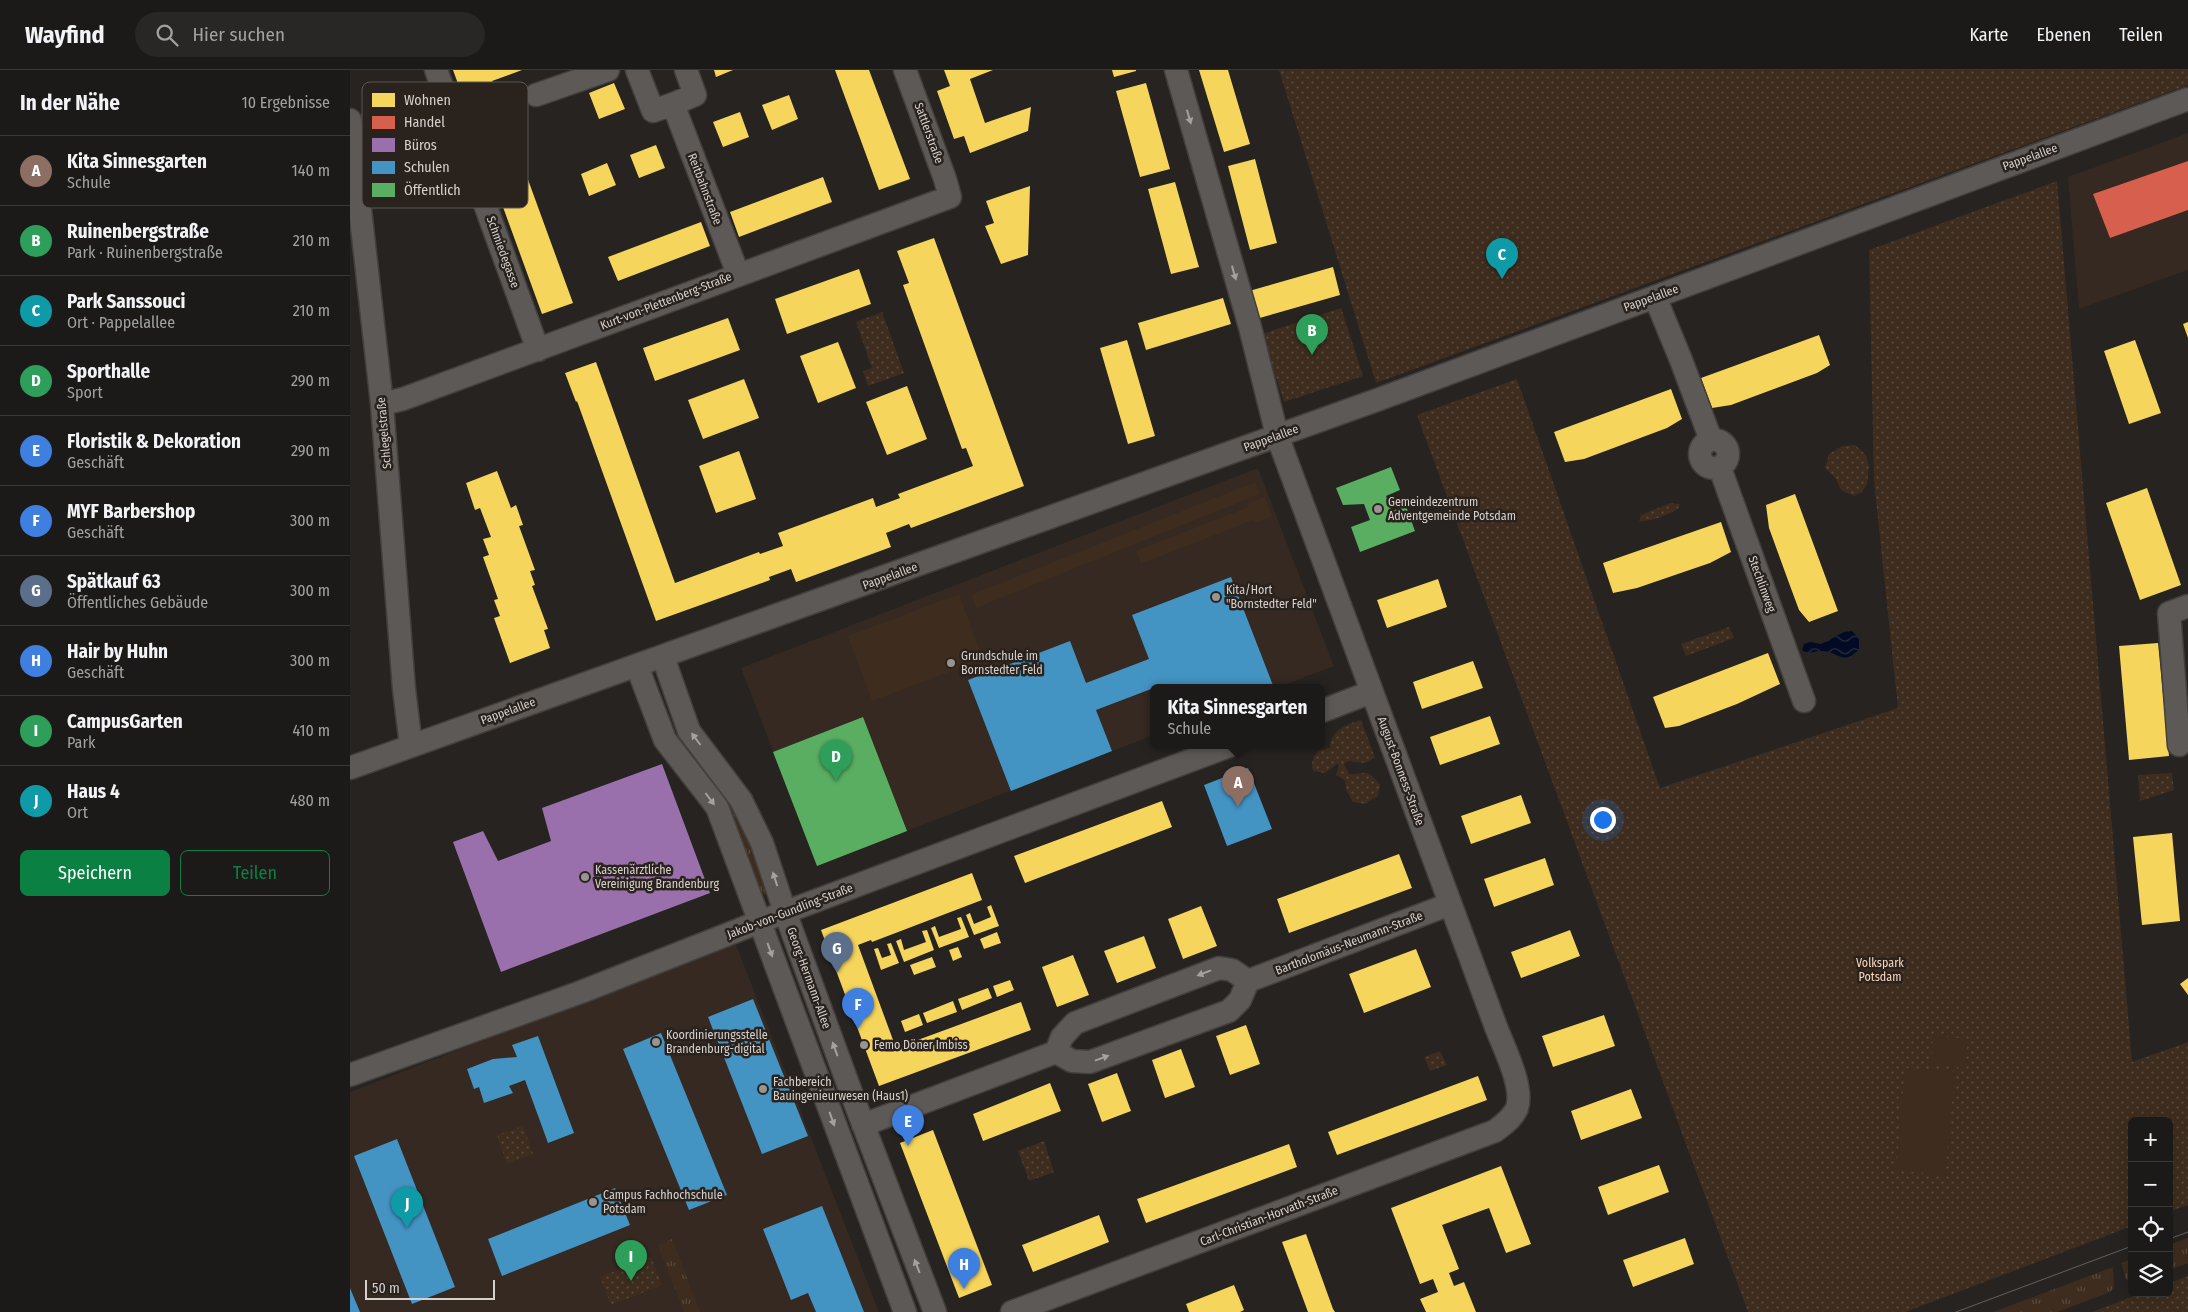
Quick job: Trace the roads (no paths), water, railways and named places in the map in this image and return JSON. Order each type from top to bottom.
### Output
[{"type":"street","name":"Schmiedegasse","points":[[436,70],[440,82]]},
{"type":"street","points":[[536,95],[608,70]]},
{"type":"street","points":[[637,70],[653,111],[695,95],[686,70]]},
{"type":"street","name":"Sattlerstraße","points":[[905,70],[946,179],[950,197]]},
{"type":"street","name":"August-Bonness-Straße","points":[[1176,70],[1250,326],[1277,435],[1517,1083],[1517,1108]]},
{"type":"street","name":"Pappelallee","points":[[350,768],[1277,435],[2188,99]]},
{"type":"street","name":"Reitbahnstraße","points":[[673,104],[738,274]]},
{"type":"street","name":"Schlegelstraße","points":[[350,120],[353,172],[382,404],[411,746]]},
{"type":"street","name":"Kurt-von-Plettenberg-Straße","points":[[382,404],[403,399],[538,350],[738,274],[950,197]]},
{"type":"street","name":"Schmiedegasse","points":[[486,208],[538,350]]},
{"type":"street","name":"Stechlinweg","points":[[1654,297],[1681,360],[1711,440],[1704,443],[1700,450],[1699,458],[1704,465],[1711,469],[1720,468],[1804,701]]},
{"type":"street","points":[[2179,745],[2169,613],[2188,606]]},
{"type":"street","name":"Georg-Hermann-Allee","points":[[662,657],[689,731],[742,800],[762,843],[785,912],[863,1125],[935,1312]]},
{"type":"street","points":[[637,666],[665,740],[717,807],[904,1312]]},
{"type":"street","points":[[1325,709],[1371,692]]},
{"type":"street","name":"Jakob-von-Gundling-Straße","points":[[350,1075],[573,995],[785,912],[1221,749]]},
{"type":"street","name":"Bartholomäus-Neumann-Straße","points":[[1248,981],[1450,904]]},
{"type":"street","points":[[863,1125],[1056,1052],[1062,1037],[1075,1023],[1219,968],[1232,970],[1248,981],[1240,1000],[1229,1011],[1090,1062],[1072,1061],[1056,1052]]},
{"type":"street","name":"Carl-Christian-Horvath-Straße","points":[[1012,1312],[1495,1131],[1508,1121],[1517,1108]]},
{"type":"water","points":[[1852,631],[1859,639],[1859,649],[1849,657],[1844,658],[1819,651],[1807,653],[1802,650],[1804,644],[1810,642],[1821,644],[1844,632]]},
{"type":"tram line","points":[[2173,1238],[2188,1232]]},
{"type":"tram line","points":[[1956,1312],[2128,1248]]},
{"type":"place","name":"Park Sanssouci","points":[[1502,279]]},
{"type":"place","name":"Ruinenbergstraße","points":[[1312,355]]},
{"type":"place","name":"Gemeindezentrum Adventgemeinde Potsdam","points":[[1378,509]]},
{"type":"place","name":"Kita/Hort \"Bornstedter Feld\"","points":[[1216,597]]},
{"type":"place","name":"Grundschule im Bornstedter Feld","points":[[951,663]]},
{"type":"place","name":"Sporthalle","points":[[836,781]]},
{"type":"place","name":"Kita Sinnesgarten","points":[[1238,807]]},
{"type":"place","name":"Kassenärztliche Vereinigung Brandenburg","points":[[585,877]]},
{"type":"place","name":"Spätkauf 63","points":[[837,973]]},
{"type":"place","name":"MYF Barbershop","points":[[858,1029]]},
{"type":"place","name":"Koordinierungsstelle Brandenburg-digital","points":[[656,1042]]},
{"type":"place","name":"Femo Döner Imbiss","points":[[864,1045]]},
{"type":"place","name":"Fachbereich Bauingenieurwesen (Haus1)","points":[[763,1089]]},
{"type":"place","name":"Floristik & Dekoration","points":[[908,1146]]},
{"type":"place","name":"Campus Fachhochschule Potsdam","points":[[593,1202]]},
{"type":"place","name":"Haus 4","points":[[407,1228]]},
{"type":"place","name":"CampusGarten","points":[[631,1281]]},
{"type":"place","name":"Hair by Huhn","points":[[964,1289]]},
{"type":"park label","name":"Volkspark Potsdam","points":[[1880,970]]}]
